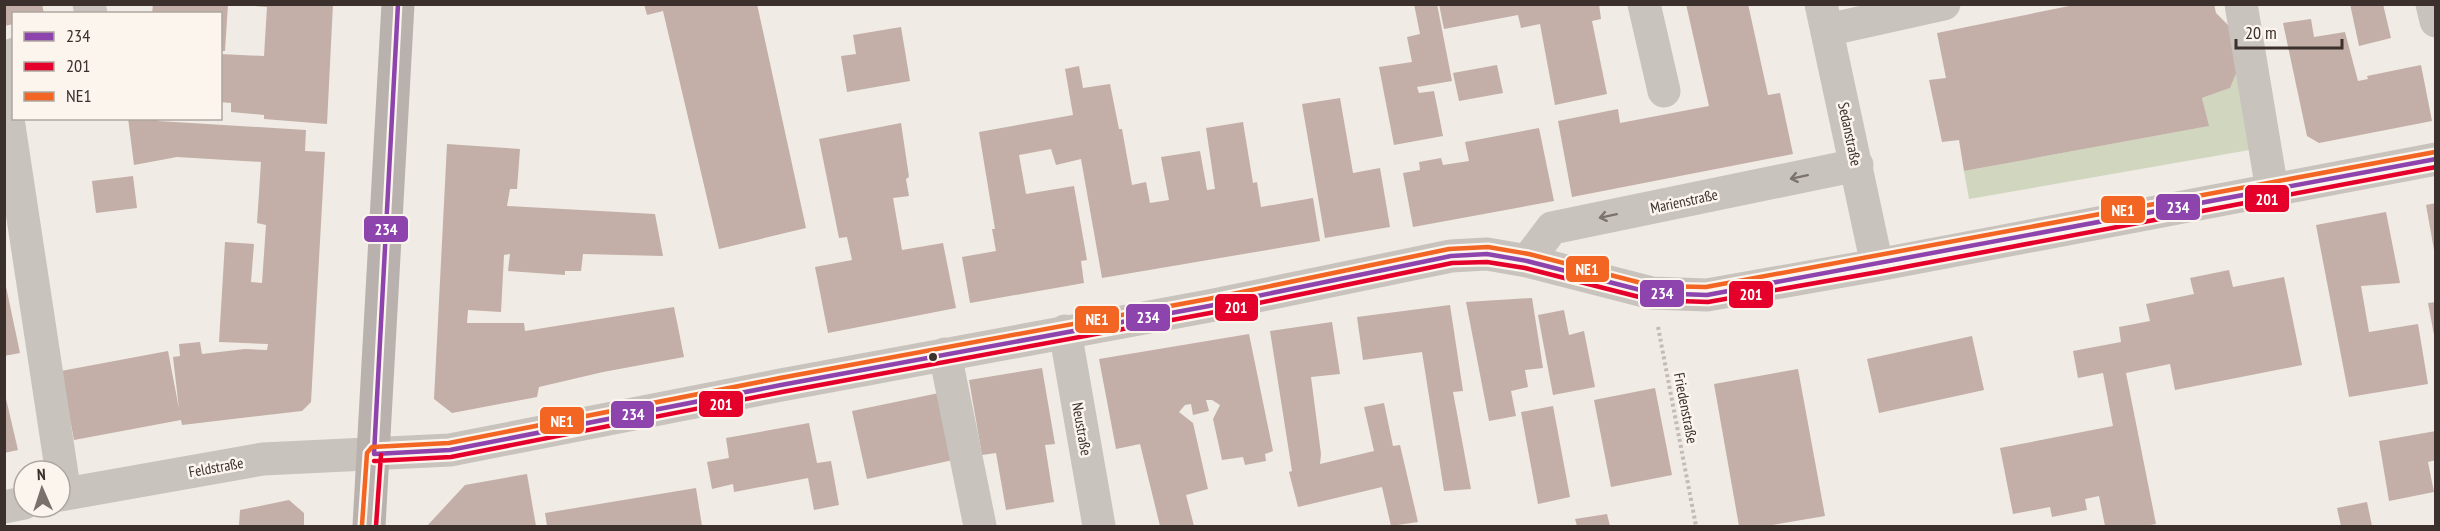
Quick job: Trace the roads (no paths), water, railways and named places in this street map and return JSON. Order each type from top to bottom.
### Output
[{"type":"main road","points":[[369,526],[398,4]]},
{"type":"street","points":[[1644,4],[1664,91]]},
{"type":"street","points":[[1824,17],[1944,4]]},
{"type":"street","points":[[2241,4],[2272,190]]},
{"type":"street","points":[[2432,4],[2436,21]]},
{"type":"street","name":"Sedanstraße","points":[[1824,17],[1877,265]]},
{"type":"street","points":[[4,70],[12,57]]},
{"type":"street","points":[[4,93],[58,459]]},
{"type":"street","points":[[374,454],[450,450],[1065,331],[1209,306],[1451,256],[1487,254],[1527,261],[1652,293],[1707,295],[2436,159]]},
{"type":"street","name":"Marienstraße","points":[[1527,261],[1552,228],[1857,165]]},
{"type":"street","name":"Neustraße","points":[[1065,331],[1099,526]]},
{"type":"street","points":[[945,354],[980,526]]},
{"type":"street","name":"Feldstraße","points":[[72,493],[263,459],[374,454]]}]
